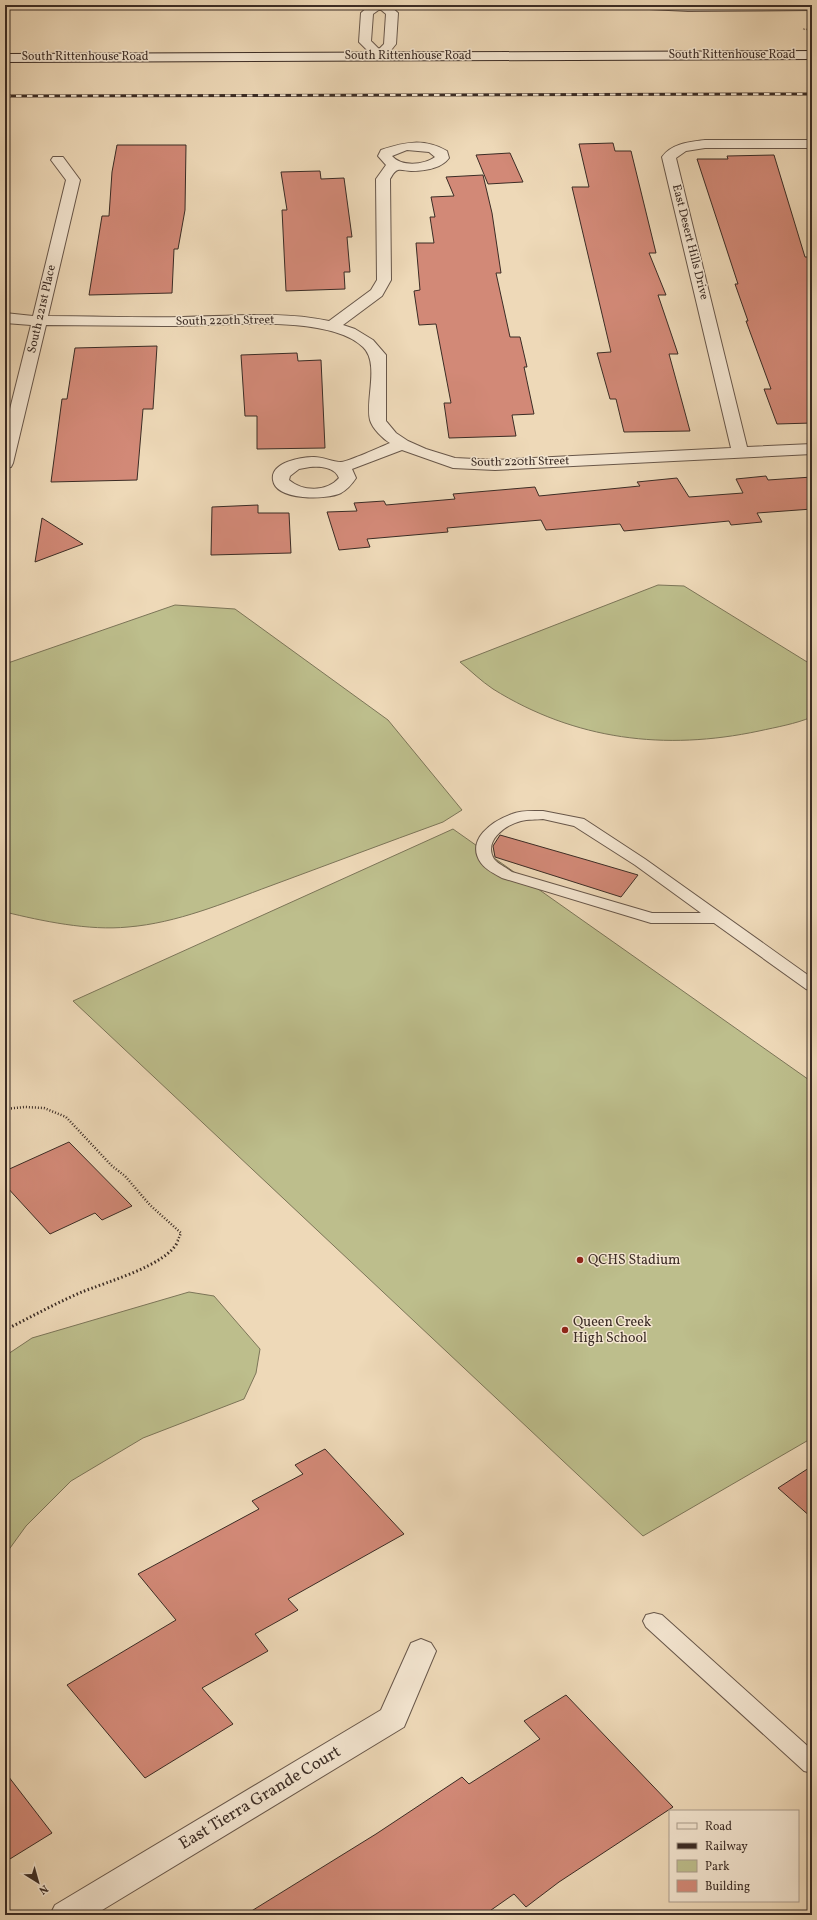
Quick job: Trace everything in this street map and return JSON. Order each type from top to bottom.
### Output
[{"type":"street","points":[[378,5],[367,13],[365,42],[380,56],[390,44],[392,12],[381,5]]},
{"type":"street","points":[[630,5],[688,8],[812,7]]},
{"type":"street","name":"South Rittenhouse Road","points":[[5,58],[812,55]]},
{"type":"street","name":"East Desert Hills Drive","points":[[740,452],[669,157],[674,151],[689,146],[705,144],[812,144]]},
{"type":"street","name":"South 221st Place","points":[[5,463],[73,180],[58,160]]},
{"type":"street","points":[[332,326],[377,293],[384,280],[383,179],[389,169],[397,165]]},
{"type":"street","name":"South 220th Street","points":[[5,318],[163,322],[280,320],[317,323],[332,326],[350,332],[368,343],[378,355],[378,421],[390,436],[402,444],[453,463],[495,465],[812,449]]},
{"type":"street","points":[[340,468],[402,444]]},
{"type":"street","name":"East Tierra Grande Court","points":[[66,1915],[393,1718],[421,1651]]},
{"type":"lane","points":[[718,918],[651,918],[507,875],[488,862],[483,849],[486,838],[494,829],[517,817],[543,815],[579,822],[640,862],[718,918],[812,986]]},
{"type":"lane","points":[[654,1621],[812,1764]]},
{"type":"path","points":[[5,1109],[44,1108],[66,1117],[112,1166],[126,1176],[150,1205],[181,1233],[175,1248],[144,1268],[82,1292],[5,1330]]},
{"type":"green space","points":[[658,585],[684,586],[812,665],[812,717],[779,727],[724,737],[689,740],[655,740],[622,737],[588,730],[556,720],[524,706],[493,689],[460,662]]},
{"type":"green space","points":[[175,605],[235,609],[388,720],[462,810],[443,822],[182,917],[146,925],[98,928],[50,922],[5,912],[5,664]]},
{"type":"green space","name":"QCHS Stadium","points":[[453,829],[812,1082],[812,1438],[643,1536],[73,1001]]},
{"type":"green space","points":[[189,1292],[214,1296],[260,1349],[256,1373],[244,1399],[143,1438],[71,1481],[26,1526],[5,1555],[5,1356],[32,1338]]},
{"type":"building","points":[[613,143],[615,151],[631,151],[656,253],[649,253],[666,295],[658,295],[678,354],[669,354],[690,431],[624,432],[616,399],[610,399],[597,353],[611,352],[572,187],[589,187],[579,144]]},
{"type":"building","points":[[117,145],[186,145],[185,210],[178,249],[174,249],[172,293],[89,295],[102,216],[109,216],[112,172]]},
{"type":"building","points":[[510,153],[523,182],[488,184],[476,155]]},
{"type":"building","points":[[774,155],[805,257],[812,257],[812,423],[777,424],[764,389],[771,389],[746,321],[748,321],[735,284],[738,284],[697,159],[728,159],[727,156]]},
{"type":"building","points":[[320,171],[321,179],[344,178],[352,237],[347,237],[350,272],[344,272],[345,289],[286,291],[282,210],[287,210],[281,172]]},
{"type":"building","points":[[483,175],[492,213],[501,273],[496,273],[510,337],[520,337],[527,367],[524,367],[534,414],[512,415],[516,436],[449,438],[444,403],[451,403],[436,324],[419,325],[414,291],[420,290],[416,243],[434,243],[430,217],[435,217],[431,197],[454,196],[446,177]]},
{"type":"building","points":[[157,346],[153,409],[143,409],[137,480],[51,482],[62,399],[67,399],[75,348]]},
{"type":"building","points":[[297,353],[298,361],[321,360],[325,448],[257,449],[257,416],[245,416],[241,355]]},
{"type":"building","points":[[766,476],[768,480],[812,477],[812,509],[757,513],[762,522],[731,525],[729,521],[624,531],[620,524],[546,530],[541,520],[447,528],[448,532],[367,539],[370,547],[339,550],[327,512],[357,511],[354,503],[384,501],[386,505],[455,499],[453,494],[535,487],[539,496],[640,486],[637,482],[677,478],[689,497],[743,493],[736,479]]},
{"type":"building","points":[[258,505],[258,513],[289,513],[291,553],[211,555],[212,507]]},
{"type":"building","points":[[42,518],[83,544],[35,562]]},
{"type":"building","points":[[500,835],[638,875],[621,897],[495,857],[493,846]]},
{"type":"building","points":[[69,1142],[132,1206],[102,1220],[95,1213],[50,1234],[5,1185],[5,1171]]},
{"type":"building","points":[[325,1449],[404,1534],[288,1599],[298,1610],[255,1634],[268,1651],[202,1688],[233,1724],[145,1778],[67,1685],[176,1620],[138,1574],[259,1509],[252,1501],[303,1474],[295,1465]]},
{"type":"building","points":[[812,1466],[812,1518],[778,1488]]},
{"type":"building","points":[[566,1695],[673,1807],[559,1882],[526,1907],[514,1894],[484,1915],[245,1915],[376,1834],[462,1777],[469,1784],[540,1739],[524,1721]]},
{"type":"building","points":[[5,1772],[52,1833],[5,1862]]},
{"type":"railway","points":[[5,96],[812,94]]},
{"type":"place","name":"QCHS Stadium","points":[[580,1260]]},
{"type":"place","name":"Queen Creek High School","points":[[565,1330]]}]
